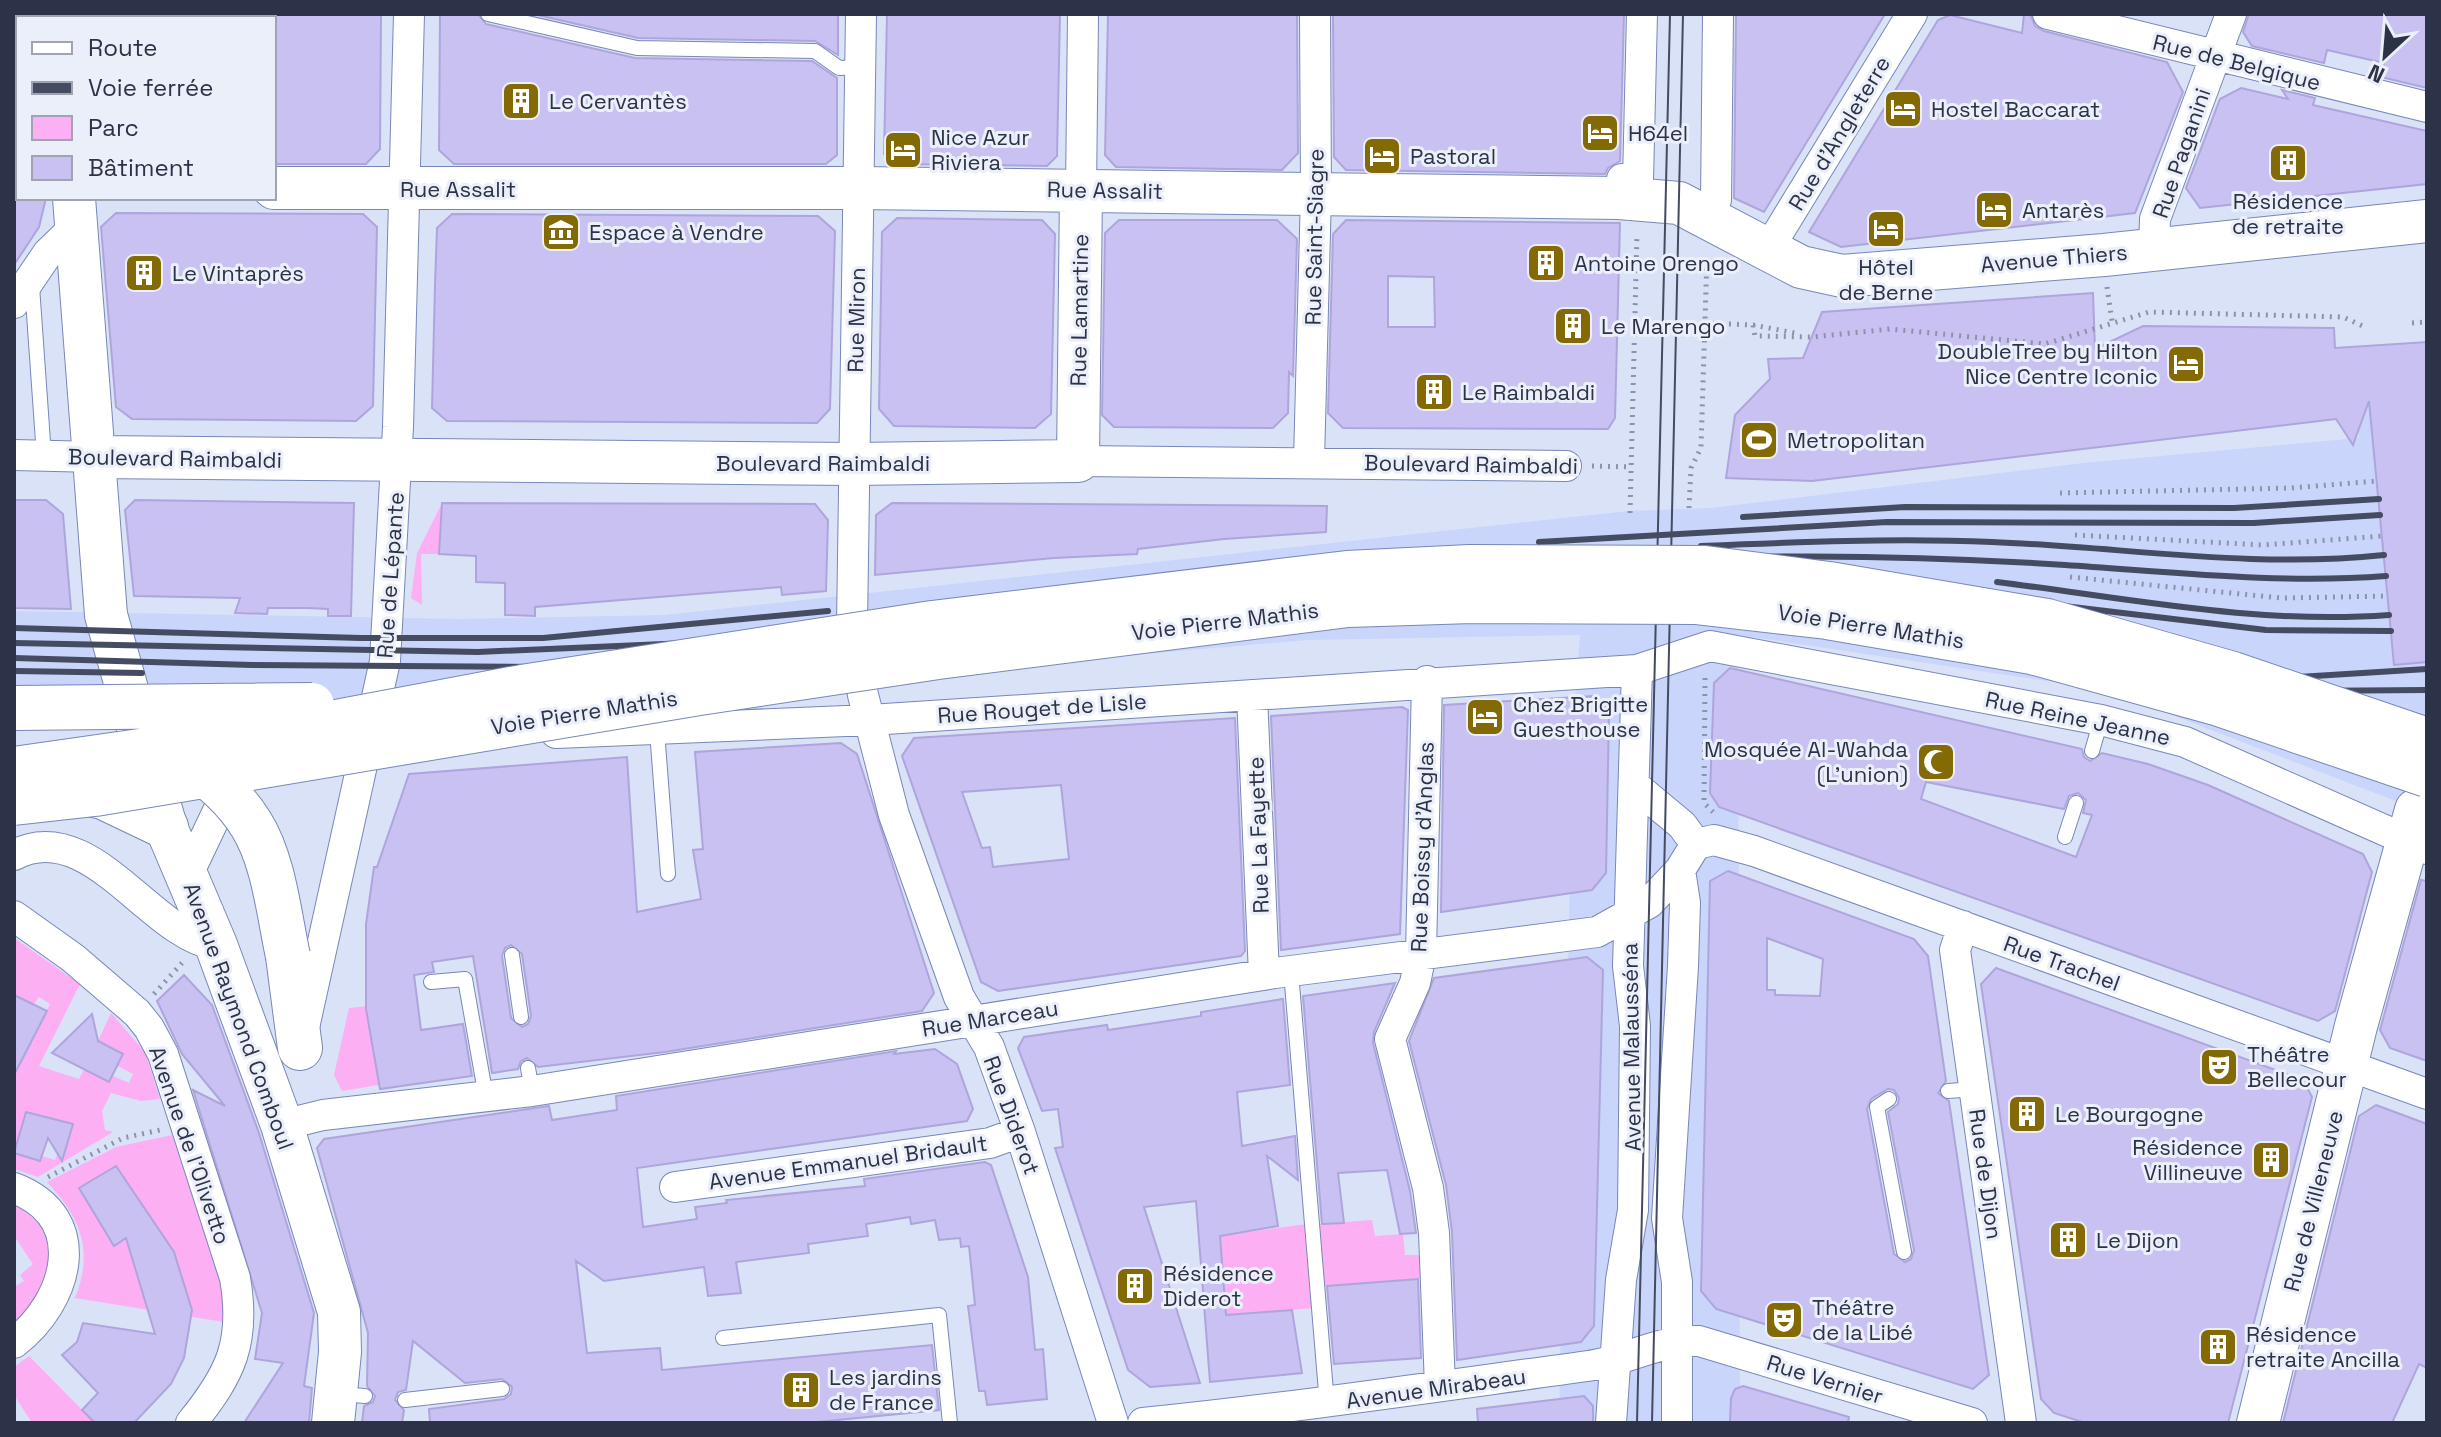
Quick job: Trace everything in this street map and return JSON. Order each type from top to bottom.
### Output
[{"type":"highway","name":"Voie Pierre Mathis","points":[[14,769],[309,727],[423,705],[932,623],[1347,573],[1470,567],[1705,568],[1829,584],[2047,621],[2233,674],[2427,740]]},
{"type":"highway","name":"Voie Pierre Mathis","points":[[14,803],[95,794],[669,698],[938,657],[1348,605],[1472,601],[1695,602],[1827,617],[2032,652],[2216,703],[2419,819]]},
{"type":"highway","points":[[14,708],[423,705]]},
{"type":"highway","points":[[14,731],[65,728],[140,737],[186,758],[226,791],[253,826],[268,868],[301,1029]]},
{"type":"highway","points":[[14,777],[148,766]]},
{"type":"highway","points":[[14,784],[45,785],[103,797],[166,827]]},
{"type":"street","name":"Rue de Lépante","points":[[290,1102],[301,1029],[385,661],[397,460],[409,14]]},
{"type":"street","name":"Rue Miron","points":[[852,626],[861,14]]},
{"type":"street","name":"Rue Lamartine","points":[[1078,461],[1083,14]]},
{"type":"street","name":"Rue Saint-Siagre","points":[[1309,461],[1316,193],[1315,14]]},
{"type":"street","points":[[1619,198],[1622,179],[1638,180],[1642,14]]},
{"type":"street","points":[[1703,226],[1716,200],[1718,14]]},
{"type":"street","name":"Rue d'Angleterre","points":[[1767,251],[1912,14]]},
{"type":"street","name":"Rue de Belgique","points":[[2048,14],[2427,107]]},
{"type":"street","name":"Rue Paganini","points":[[2154,248],[2155,219],[2231,14]]},
{"type":"street","name":"Rue Assalit","points":[[276,188],[859,188],[1619,198],[1679,203],[1703,226]]},
{"type":"street","points":[[14,303],[75,211]]},
{"type":"street","name":"Avenue Raymond Comboul","points":[[75,211],[106,615],[166,827],[187,876],[199,954],[240,1011],[290,1102],[339,1312],[345,1404]]},
{"type":"street","name":"Avenue Thiers","points":[[1703,226],[1811,271],[1842,276],[2427,221]]},
{"type":"street","name":"Boulevard Raimbaldi","points":[[29,456],[854,464],[1309,461],[1566,466]]},
{"type":"street","name":"Rue Diderot","points":[[852,626],[870,720],[894,815],[959,997],[989,1047],[1020,1132],[1113,1423]]},
{"type":"street","name":"Rue Rouget de Lisle","points":[[369,737],[657,731],[870,720],[1427,681],[1637,670],[1710,646]]},
{"type":"street","name":"Rue Reine Jeanne","points":[[1710,646],[2101,720],[2185,742],[2419,819]]},
{"type":"street","name":"Avenue Malausséna","points":[[1611,1423],[1621,1280],[1633,1210],[1635,1026],[1628,966],[1637,670]]},
{"type":"street","name":"Rue Boissy d'Anglas","points":[[1427,681],[1421,954],[1415,983],[1390,1039],[1428,1188],[1434,1233],[1440,1386]]},
{"type":"street","name":"Rue La Fayette","points":[[1252,695],[1277,973]]},
{"type":"street","points":[[148,766],[369,737]]},
{"type":"street","points":[[187,876],[219,809],[243,783],[369,737]]},
{"type":"street","points":[[1634,785],[1705,842],[1680,870]]},
{"type":"street","name":"Rue de Villeneuve","points":[[2258,1423],[2346,1066],[2419,819]]},
{"type":"street","name":"Rue Trachel","points":[[1705,842],[1963,926],[2427,1094]]},
{"type":"street","points":[[14,855],[29,847],[52,848],[82,858],[116,878],[187,936],[199,954]]},
{"type":"street","name":"Avenue Malausséna","points":[[1677,1423],[1677,1282],[1667,1218],[1683,966],[1685,903],[1680,870]]},
{"type":"street","name":"Rue Marceau","points":[[290,1102],[486,1097],[530,1080],[973,1020],[1277,973],[1589,934],[1649,903],[1680,870]]},
{"type":"street","name":"Avenue de l'Olivetto","points":[[14,916],[73,958],[137,1013],[163,1054],[235,1278],[240,1309],[239,1337],[228,1371],[191,1423]]},
{"type":"street","name":"Rue de Dijon","points":[[1963,926],[1955,950],[1961,1090],[2021,1423]]},
{"type":"street","points":[[240,1011],[274,1024],[301,1029]]},
{"type":"street","name":"Avenue Emmanuel Bridault","points":[[675,1187],[990,1143],[1020,1132]]},
{"type":"street","points":[[14,1343],[42,1317],[64,1270],[65,1244],[55,1219],[22,1191]]},
{"type":"street","name":"Avenue Mirabeau","points":[[1143,1423],[1327,1404],[1617,1362],[1677,1340]]},
{"type":"street","name":"Rue Vernier","points":[[1677,1340],[1699,1341],[1972,1423]]},
{"type":"lane","points":[[488,14],[637,48],[815,51],[839,68],[860,67]]},
{"type":"lane","points":[[29,456],[32,277]]},
{"type":"lane","points":[[2092,751],[2101,720]]},
{"type":"lane","points":[[657,731],[668,874]]},
{"type":"lane","points":[[2065,837],[2076,803]]},
{"type":"lane","points":[[512,955],[521,1017]]},
{"type":"lane","points":[[1277,973],[1327,1404]]},
{"type":"lane","points":[[431,982],[465,979],[486,1097]]},
{"type":"lane","points":[[1889,1099],[1877,1107],[1904,1252]]},
{"type":"lane","points":[[723,1338],[939,1315],[950,1423]]},
{"type":"lane","points":[[405,1400],[502,1389]]},
{"type":"path","points":[[1619,198],[1619,210],[1637,213],[1630,513]]},
{"type":"path","points":[[1689,508],[1691,468],[1701,448],[1705,323],[1703,226]]},
{"type":"path","points":[[2108,295],[2112,321]]},
{"type":"path","points":[[1705,323],[1753,325],[1812,337],[1890,329],[2045,344],[2149,312],[2343,317],[2367,328]]},
{"type":"path","points":[[2412,323],[2427,322]]},
{"type":"path","name":"Boulevard Raimbaldi","points":[[1566,466],[1631,467]]},
{"type":"path","points":[[2060,493],[2291,488],[2377,481]]},
{"type":"path","points":[[2075,535],[2263,545],[2382,536]]},
{"type":"path","points":[[2070,577],[2281,598],[2388,596]]},
{"type":"path","points":[[1705,842],[1717,815],[1704,803],[1703,681],[1713,665],[1710,646]]},
{"type":"path","points":[[137,1013],[199,954]]},
{"type":"path","points":[[22,1191],[91,1152],[123,1138],[161,1130],[157,1118]]},
{"type":"shaded area","points":[[2427,342],[2427,813],[2107,690],[1738,635],[1740,1423],[1559,1423],[1573,725],[1580,635],[1307,640],[576,703],[14,695],[14,611],[461,619],[665,615],[1629,511],[1711,508],[2083,463],[2359,438],[2354,347]]},
{"type":"green space","points":[[442,503],[439,554],[421,554],[422,605],[411,598],[417,553]]},
{"type":"green space","points":[[14,938],[80,984],[39,1066],[79,1079],[84,1069],[109,1082],[113,1076],[129,1083],[133,1074],[118,1066],[122,1054],[98,1041],[111,1013],[145,1052],[160,1099],[141,1101],[111,1093],[102,1111],[105,1130],[113,1132],[38,1177],[14,1169],[14,1039],[29,1046],[50,1004],[39,997],[34,1004],[14,995]],"holes":[[[51,1118],[73,1124],[66,1148],[59,1150],[55,1160],[42,1156],[40,1160]]]},
{"type":"green space","points":[[368,1006],[379,1085],[342,1091],[334,1075],[349,1008]]},
{"type":"green space","points":[[172,1135],[227,1301],[230,1323],[75,1298],[83,1265],[81,1236],[68,1209],[47,1182],[116,1147]],"holes":[[[116,1166],[153,1220],[114,1246],[79,1187]],[[172,1247],[185,1286],[165,1291],[144,1276],[137,1278],[132,1258]]]},
{"type":"green space","points":[[14,1204],[33,1218],[44,1232],[50,1247],[51,1262],[39,1294],[14,1326],[14,1287],[24,1281],[20,1275],[33,1264],[14,1236]]},
{"type":"green space","points":[[1372,1220],[1375,1236],[1403,1234],[1405,1255],[1424,1255],[1425,1278],[1324,1286],[1319,1224]]},
{"type":"green space","points":[[1307,1224],[1314,1308],[1226,1315],[1219,1236]]},
{"type":"green space","points":[[29,1356],[95,1423],[32,1423],[14,1395],[14,1367]]},
{"type":"building","points":[[381,14],[380,149],[366,164],[276,164],[274,16]]},
{"type":"building","points":[[440,14],[478,14],[486,24],[635,58],[812,61],[837,78],[837,155],[826,164],[454,164],[439,150]]},
{"type":"building","points":[[533,14],[838,14],[838,55],[815,41],[638,38]]},
{"type":"building","points":[[887,14],[1060,14],[1057,156],[1047,166],[894,164],[884,154]]},
{"type":"building","points":[[1108,14],[1297,14],[1298,153],[1282,170],[1116,167],[1105,155]]},
{"type":"building","points":[[1333,14],[1624,14],[1620,161],[1608,168],[1605,174],[1346,170],[1334,157]]},
{"type":"building","points":[[1736,14],[1885,14],[1764,212],[1734,198]]},
{"type":"building","points":[[2024,14],[2030,14],[2035,26],[2044,31],[2167,62],[2183,92],[2135,213],[1841,247],[1809,232],[1938,20],[1950,15],[2022,33]]},
{"type":"building","points":[[2249,14],[2427,14],[2427,88],[2381,77],[2384,63],[2327,50],[2324,63],[2252,46],[2243,32]]},
{"type":"building","name":"Résidence de retraite","points":[[2241,88],[2288,99],[2282,90],[2315,98],[2313,105],[2427,131],[2427,184],[2200,208],[2186,188],[2220,99]]},
{"type":"building","points":[[14,198],[46,200],[39,227],[14,265]]},
{"type":"building","points":[[116,213],[363,214],[377,227],[373,406],[356,421],[132,419],[116,407],[101,227]]},
{"type":"building","points":[[452,214],[818,216],[835,231],[830,409],[817,423],[447,421],[432,408],[437,228]]},
{"type":"building","points":[[897,218],[1042,220],[1055,234],[1051,414],[1035,428],[894,426],[879,409],[882,232]]},
{"type":"building","points":[[1119,220],[1277,220],[1297,239],[1293,376],[1289,372],[1288,413],[1273,428],[1114,427],[1102,415],[1105,233]]},
{"type":"building","points":[[1346,220],[1620,223],[1615,418],[1608,429],[1343,428],[1328,413],[1333,234]],"holes":[[[1388,276],[1434,277],[1435,327],[1388,327]]]},
{"type":"building","points":[[2093,293],[2095,349],[2143,326],[2334,328],[2335,348],[2427,342],[2427,662],[2394,665],[2369,401],[2353,445],[2336,419],[1812,481],[1726,478],[1735,415],[1770,379],[1768,359],[1803,358],[1822,312]]},
{"type":"building","points":[[14,500],[46,500],[63,514],[71,609],[14,608]]},
{"type":"building","points":[[135,500],[354,503],[351,616],[328,616],[328,609],[307,608],[268,608],[267,614],[235,613],[240,598],[134,596],[125,510]]},
{"type":"building","points":[[442,503],[815,504],[828,520],[826,591],[782,595],[781,587],[535,607],[535,616],[505,615],[505,583],[476,582],[476,556],[439,554]]},
{"type":"building","points":[[892,503],[1327,506],[1326,532],[1138,549],[1137,554],[1054,558],[875,575],[876,515]]},
{"type":"building","points":[[1730,668],[2082,749],[2084,757],[2090,761],[2102,753],[2148,764],[2208,785],[2363,854],[2372,872],[2335,1011],[2318,1021],[1719,807],[1710,793],[1714,683]],"holes":[[[1926,782],[2064,809],[2069,796],[2078,793],[2086,800],[2083,813],[2092,815],[2076,857],[1921,799]]]},
{"type":"building","points":[[1594,696],[1609,711],[1606,873],[1592,890],[1441,912],[1444,705]]},
{"type":"building","points":[[1402,707],[1408,710],[1400,934],[1281,950],[1271,716]]},
{"type":"building","points":[[1235,718],[1245,951],[1241,956],[998,991],[981,982],[902,756],[914,738]],"holes":[[[1061,785],[1069,859],[993,867],[990,847],[982,848],[962,792]]]},
{"type":"building","points":[[841,743],[857,754],[934,993],[922,1011],[665,1052],[538,1067],[527,1058],[521,1061],[518,1069],[492,1073],[473,956],[432,962],[434,972],[414,975],[421,1030],[463,1024],[472,1076],[380,1089],[366,1009],[366,924],[374,867],[377,867],[409,774],[627,757],[637,912],[701,899],[693,850],[703,849],[695,752]],"holes":[[[511,945],[522,954],[531,1016],[528,1024],[522,1027],[511,1018],[502,956],[505,948]]]},
{"type":"building","points":[[1728,871],[1914,939],[1928,956],[1946,1081],[1938,1093],[1949,1101],[1989,1375],[1973,1389],[1716,1309],[1701,1291],[1710,881]],"holes":[[[1767,938],[1823,959],[1820,996],[1775,995],[1775,990],[1767,990]],[[1888,1089],[1894,1090],[1899,1098],[1898,1104],[1888,1112],[1914,1250],[1911,1259],[1905,1262],[1894,1254],[1867,1109],[1871,1099]]]},
{"type":"building","points":[[2421,880],[2427,881],[2427,1061],[2390,1048],[2380,1030]]},
{"type":"building","points":[[1587,957],[1603,970],[1594,1326],[1581,1342],[1457,1360],[1452,1232],[1446,1185],[1409,1041],[1434,978]]},
{"type":"building","points":[[1996,968],[2303,1080],[2312,1097],[2228,1423],[2085,1423],[2054,1413],[2041,1399],[1981,984]]},
{"type":"building","points":[[184,975],[212,1005],[259,1133],[314,1313],[304,1386],[312,1388],[309,1423],[244,1423],[283,1363],[255,1359],[262,1313],[193,1090],[225,1106],[182,1054],[157,1001]]},
{"type":"building","points":[[1395,983],[1374,1032],[1373,1043],[1410,1191],[1416,1233],[1400,1234],[1387,1170],[1338,1173],[1344,1223],[1322,1224],[1303,996]]},
{"type":"building","points":[[14,995],[47,1011],[14,1075]]},
{"type":"building","points":[[1283,999],[1290,1085],[1237,1092],[1242,1146],[1295,1136],[1298,1180],[1267,1156],[1278,1226],[1220,1236],[1226,1315],[1292,1310],[1302,1373],[1210,1382],[1196,1201],[1144,1207],[1200,1383],[1150,1387],[1128,1370],[1055,1148],[1063,1147],[1058,1109],[1042,1111],[1018,1048],[1024,1037],[1107,1025],[1108,1030],[1201,1016],[1201,1012]]},
{"type":"building","points":[[92,1014],[98,1041],[123,1054],[109,1082],[52,1053]]},
{"type":"building","points":[[935,1049],[957,1064],[973,1109],[967,1121],[637,1168],[643,1227],[697,1219],[695,1207],[727,1203],[726,1200],[865,1186],[864,1179],[985,1162],[991,1165],[1028,1277],[1035,1350],[1043,1349],[1047,1399],[987,1405],[985,1391],[979,1391],[968,1306],[975,1305],[969,1246],[961,1247],[960,1238],[939,1240],[935,1220],[911,1224],[910,1217],[866,1224],[868,1236],[808,1244],[809,1253],[736,1262],[741,1293],[708,1296],[704,1267],[604,1281],[576,1261],[587,1353],[660,1348],[662,1370],[932,1345],[939,1410],[807,1423],[430,1423],[429,1409],[504,1399],[511,1394],[512,1387],[502,1379],[465,1383],[413,1341],[406,1390],[398,1392],[395,1400],[404,1410],[402,1423],[362,1423],[364,1406],[373,1402],[375,1396],[367,1386],[368,1333],[317,1148],[324,1139],[549,1106],[552,1120],[617,1110],[616,1096],[896,1051],[894,1054]]},
{"type":"building","points":[[2376,1105],[2427,1124],[2427,1368],[2419,1364],[2392,1423],[2283,1423],[2359,1116]]},
{"type":"building","points":[[26,1112],[73,1124],[62,1161],[48,1138],[40,1161],[14,1153]]},
{"type":"building","points":[[116,1166],[174,1252],[192,1310],[184,1358],[171,1384],[134,1423],[95,1423],[82,1410],[98,1393],[62,1355],[77,1342],[83,1323],[155,1334],[126,1238],[114,1246],[79,1188]]},
{"type":"building","points":[[1418,1279],[1421,1358],[1334,1364],[1327,1286]]},
{"type":"building","points":[[1743,1386],[1849,1417],[1848,1423],[1730,1423],[1731,1398],[1735,1389]]},
{"type":"building","points":[[1584,1396],[1593,1406],[1593,1423],[1478,1423],[1477,1409]]},
{"type":"tram line","points":[[1637,1423],[1670,14]]},
{"type":"tram line","points":[[1652,1423],[1683,14]]},
{"type":"railway","points":[[1743,517],[1905,507],[2234,508],[2379,499]]},
{"type":"railway","points":[[1539,542],[1887,522],[2254,523],[2380,515]]},
{"type":"railway","points":[[1701,546],[1919,540],[2286,560],[2384,555]]},
{"type":"railway","points":[[1744,557],[1945,559],[2265,578],[2386,576]]},
{"type":"railway","points":[[1997,582],[2241,613],[2340,617],[2389,615]]},
{"type":"railway","points":[[2064,606],[2266,630],[2391,631]]},
{"type":"railway","points":[[14,628],[361,638],[543,638],[828,611]]},
{"type":"railway","points":[[2059,636],[2287,706],[2380,724],[2427,728]]},
{"type":"railway","points":[[14,643],[478,652],[687,643]]},
{"type":"railway","points":[[14,658],[252,665],[541,667]]},
{"type":"railway","points":[[2189,666],[2280,678],[2427,669]]},
{"type":"railway","points":[[14,671],[142,673]]},
{"type":"railway","points":[[2244,682],[2295,691],[2427,690]]},
{"type":"place","name":"Le Cervantès","points":[[521,101]]},
{"type":"place","name":"Hostel Baccarat","points":[[1903,109]]},
{"type":"place","name":"H64el","points":[[1600,133]]},
{"type":"place","name":"Nice Azur Riviera","points":[[903,150]]},
{"type":"place","name":"Pastoral","points":[[1382,156]]},
{"type":"place","name":"Résidence de retraite","points":[[2288,163]]},
{"type":"place","name":"Antarès","points":[[1994,210]]},
{"type":"place","name":"Hôtel de Berne","points":[[1886,229]]},
{"type":"place","name":"Espace à Vendre","points":[[561,232]]},
{"type":"place","name":"Antoine Orengo","points":[[1546,263]]},
{"type":"place","name":"Le Vintaprès","points":[[144,273]]},
{"type":"place","name":"Le Marengo","points":[[1573,326]]},
{"type":"place","name":"DoubleTree by Hilton Nice Centre Iconic","points":[[2186,364]]},
{"type":"place","name":"Le Raimbaldi","points":[[1434,392]]},
{"type":"place","name":"Metropolitan","points":[[1759,440]]},
{"type":"place","name":"Chez Brigitte Guesthouse","points":[[1485,717]]},
{"type":"place","name":"Mosquée Al-Wahda (L’union)","points":[[1936,762]]},
{"type":"place","name":"Théâtre Bellecour","points":[[2219,1067]]},
{"type":"place","name":"Le Bourgogne","points":[[2027,1114]]},
{"type":"place","name":"Résidence Villineuve","points":[[2271,1160]]},
{"type":"place","name":"Le Dijon","points":[[2068,1240]]},
{"type":"place","name":"Résidence Diderot","points":[[1135,1286]]},
{"type":"place","name":"Théâtre de la Libé","points":[[1784,1320]]},
{"type":"place","name":"Résidence retraite Ancilla","points":[[2218,1347]]},
{"type":"place","name":"Les jardins de France","points":[[801,1390]]}]
